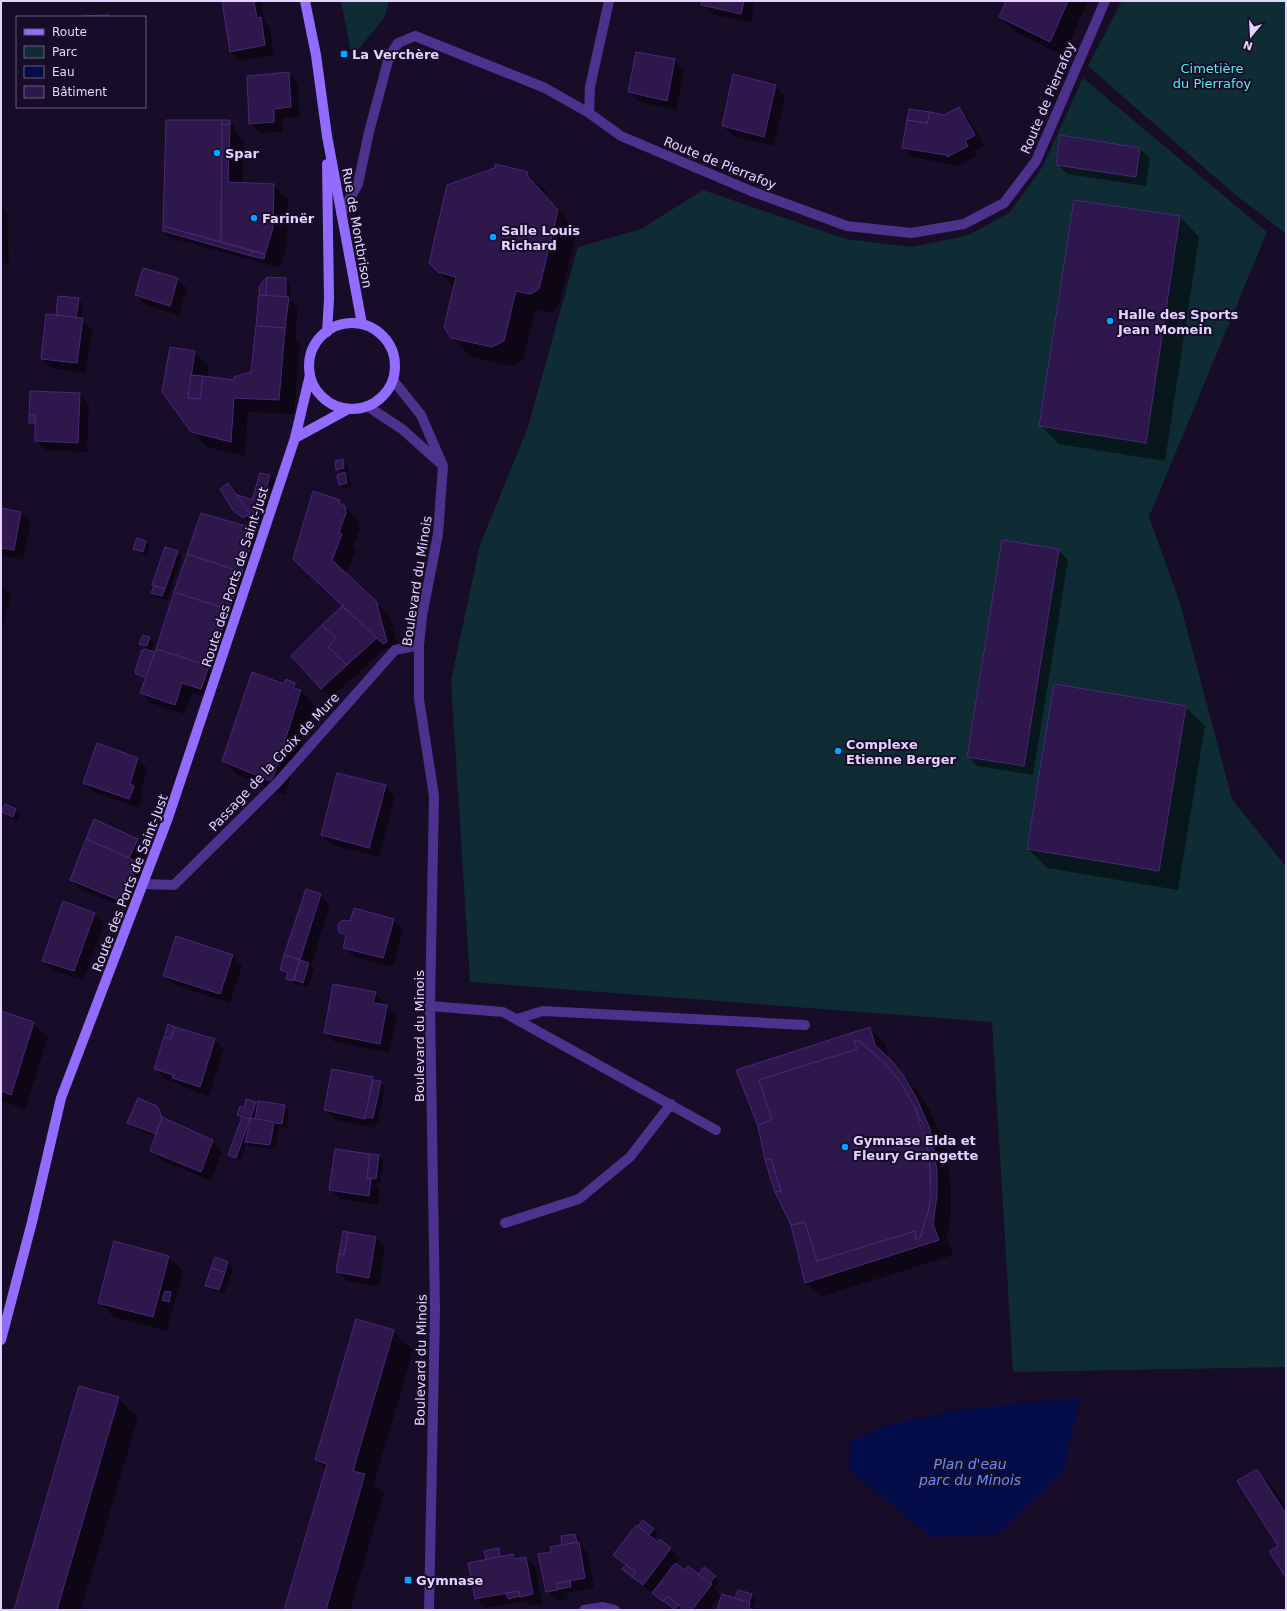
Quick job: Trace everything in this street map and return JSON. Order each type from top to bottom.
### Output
[{"type":"main road","name":"Rue de Montbrison","points":[[305,1],[316,55],[327,136],[362,324]]},
{"type":"main road","name":"Rue de Montbrison","points":[[327,136],[329,300],[327,332]]},
{"type":"main road","points":[[295,438],[348,409],[367,406],[383,396],[393,380],[394,361],[388,343],[380,333],[362,324],[346,324],[327,332],[318,340],[312,351],[310,363],[310,375],[315,388],[324,398],[335,405],[348,409]]},
{"type":"main road","name":"Route des Ports de Saint-Just","points":[[1,1340],[32,1222],[61,1098],[144,884],[214,686],[295,438],[310,375]]},
{"type":"street","points":[[588,113],[590,87],[609,1]]},
{"type":"street","name":"Route de Pierrafoy","points":[[341,214],[358,184],[369,132],[389,57],[398,43],[415,36],[545,88],[588,113],[621,136],[751,191],[847,226],[911,233],[964,224],[1004,203],[1036,161],[1105,1]]},
{"type":"street","name":"Boulevard du Minois","points":[[393,380],[421,415],[443,466],[438,534],[422,616],[419,645],[419,699],[434,796],[430,1006],[435,1310],[429,1610]]},
{"type":"street","points":[[367,406],[402,429],[443,466]]},
{"type":"street","name":"Passage de la Croix de Mure","points":[[144,884],[174,885],[277,783],[395,650],[419,645]]},
{"type":"street","points":[[430,1006],[503,1012],[716,1130]]},
{"type":"street","points":[[516,1019],[543,1011],[805,1025]]},
{"type":"street","points":[[505,1223],[578,1199],[630,1158],[671,1104]]},
{"type":"street","points":[[584,1610],[603,1607],[615,1610]]},
{"type":"green space","points":[[341,1],[389,1],[384,18],[352,57]]},
{"type":"green space","name":"Cimetière du Pierrafoy","points":[[1122,1],[1286,1],[1286,234],[1232,192],[1088,66]]},
{"type":"green space","name":"Complexe Etienne Berger","points":[[1083,78],[1267,232],[1149,517],[1180,603],[1232,799],[1286,867],[1286,1367],[1013,1372],[992,1022],[470,982],[451,681],[480,545],[528,427],[578,247],[641,229],[703,190],[846,239],[912,247],[969,235],[1010,212],[1043,166]]},
{"type":"water","name":"Plan d'eau parc du Minois","points":[[1080,1397],[1064,1470],[999,1534],[931,1537],[849,1470],[849,1442],[886,1426],[950,1411]]},
{"type":"building","points":[[222,1],[254,1],[257,18],[261,17],[265,45],[230,52]]},
{"type":"building","points":[[702,1],[744,1],[741,14],[701,5]]},
{"type":"building","points":[[1006,1],[1068,1],[1050,42],[999,17]]},
{"type":"building","points":[[109,15],[109,16],[83,16]]},
{"type":"building","points":[[636,52],[675,59],[667,101],[628,92]]},
{"type":"building","points":[[289,72],[291,107],[274,109],[274,122],[249,124],[247,76]]},
{"type":"building","points":[[733,74],[776,85],[764,137],[722,126]]},
{"type":"building","points":[[959,107],[975,135],[965,141],[968,146],[947,157],[946,155],[902,148],[907,120],[927,123],[930,112],[944,115]]},
{"type":"building","points":[[909,109],[930,112],[927,123],[907,120]]},
{"type":"building","points":[[166,120],[222,120],[221,242],[163,226]]},
{"type":"building","points":[[222,120],[230,120],[230,124],[222,125]]},
{"type":"building","points":[[230,124],[228,182],[274,184],[273,228],[265,254],[221,242],[222,125]]},
{"type":"building","points":[[1060,135],[1140,148],[1136,177],[1056,165]]},
{"type":"building","name":"Salle Louis Richard","points":[[495,164],[528,172],[527,175],[558,210],[539,289],[531,294],[516,291],[504,341],[492,347],[451,338],[444,327],[456,277],[438,272],[429,263],[447,185],[495,168]]},
{"type":"building","name":"Halle des Sports Jean Momein","points":[[1074,200],[1180,216],[1146,443],[1039,426]]},
{"type":"building","points":[[163,226],[252,251],[251,256],[163,231]]},
{"type":"building","points":[[252,251],[265,254],[264,259],[251,256]]},
{"type":"building","points":[[143,268],[178,278],[170,306],[135,295]]},
{"type":"building","points":[[267,277],[266,296],[259,295],[260,285]]},
{"type":"building","points":[[267,277],[286,278],[286,297],[266,296]]},
{"type":"building","points":[[259,295],[289,297],[285,328],[256,326]]},
{"type":"building","points":[[58,296],[79,298],[76,318],[56,315]]},
{"type":"building","points":[[46,314],[83,318],[77,363],[41,359]]},
{"type":"building","points":[[256,326],[285,328],[279,400],[234,398],[231,442],[191,432],[162,392],[170,347],[195,351],[188,398],[200,399],[203,376],[234,380],[234,377],[251,372]]},
{"type":"building","points":[[191,375],[203,376],[200,399],[188,398]]},
{"type":"building","points":[[30,391],[80,393],[78,443],[35,441],[35,416],[29,416]]},
{"type":"building","points":[[29,416],[35,416],[35,423],[29,423]]},
{"type":"building","points":[[343,459],[344,468],[336,470],[335,461]]},
{"type":"building","points":[[345,472],[347,483],[339,485],[337,475]]},
{"type":"building","points":[[260,473],[270,475],[258,520],[253,519],[235,494],[252,500]]},
{"type":"building","points":[[228,483],[250,514],[243,518],[233,510],[220,489]]},
{"type":"building","points":[[313,491],[340,500],[339,503],[345,506],[346,513],[339,532],[342,534],[332,560],[376,601],[387,642],[383,644],[293,559]]},
{"type":"building","points":[[1,508],[21,512],[14,550],[1,548]]},
{"type":"building","points":[[201,513],[256,529],[242,572],[187,554]]},
{"type":"building","points":[[137,538],[146,541],[143,552],[133,549]]},
{"type":"building","points":[[1002,540],[1059,549],[1024,766],[967,757]]},
{"type":"building","points":[[165,547],[178,551],[165,589],[152,585]]},
{"type":"building","points":[[187,554],[242,572],[229,610],[174,592]]},
{"type":"building","points":[[154,586],[165,589],[162,596],[151,593]]},
{"type":"building","points":[[174,592],[229,610],[209,666],[156,649]]},
{"type":"building","points":[[342,606],[377,638],[347,665],[328,647],[336,638],[322,625]]},
{"type":"building","points":[[322,625],[336,638],[328,647],[347,665],[321,689],[291,656]]},
{"type":"building","points":[[143,635],[150,637],[147,646],[139,644]]},
{"type":"building","points":[[145,649],[155,652],[146,678],[136,674],[135,671],[142,650]]},
{"type":"building","points":[[156,649],[209,666],[201,689],[182,683],[175,705],[140,693]]},
{"type":"building","points":[[252,672],[284,684],[286,679],[295,683],[294,688],[301,690],[273,778],[270,781],[222,761]]},
{"type":"building","points":[[1054,684],[1186,706],[1159,871],[1027,849]]},
{"type":"building","points":[[97,743],[138,758],[130,784],[134,786],[129,799],[83,783]]},
{"type":"building","points":[[337,773],[386,785],[369,848],[321,835]]},
{"type":"building","points":[[5,804],[16,809],[13,817],[1,812]]},
{"type":"building","points":[[94,819],[138,839],[129,858],[86,839]]},
{"type":"building","points":[[86,839],[138,862],[124,902],[70,880]]},
{"type":"building","points":[[306,889],[321,894],[300,960],[284,955]]},
{"type":"building","points":[[63,901],[95,913],[74,971],[42,961]]},
{"type":"building","points":[[354,908],[394,919],[383,958],[343,948],[346,935],[339,932],[338,925],[342,920],[350,921]]},
{"type":"building","points":[[176,936],[233,955],[220,994],[163,976]]},
{"type":"building","points":[[284,955],[300,960],[293,981],[286,979],[288,973],[280,970]]},
{"type":"building","points":[[300,960],[309,963],[303,983],[294,980]]},
{"type":"building","points":[[333,984],[376,992],[373,1003],[387,1005],[380,1044],[324,1033]]},
{"type":"building","points":[[1,1011],[34,1022],[11,1095],[1,1091]]},
{"type":"building","points":[[168,1024],[175,1027],[171,1039],[164,1037]]},
{"type":"building","points":[[175,1027],[215,1039],[200,1087],[172,1078],[173,1075],[154,1069],[164,1037],[171,1039]]},
{"type":"building","points":[[870,1027],[875,1045],[890,1059],[903,1075],[916,1097],[930,1129],[937,1171],[937,1195],[933,1224],[939,1240],[805,1283],[791,1225],[805,1222],[817,1261],[915,1231],[916,1239],[920,1238],[928,1212],[931,1172],[927,1143],[922,1124],[901,1083],[883,1061],[858,1040],[854,1041],[857,1049],[759,1080],[772,1119],[758,1126],[736,1070]]},
{"type":"building","name":"Gymnase Elda et Fleury Grangette","points":[[858,1040],[889,1068],[901,1083],[916,1110],[929,1155],[931,1195],[928,1212],[920,1238],[916,1239],[915,1231],[817,1261],[805,1222],[791,1225],[775,1192],[781,1191],[771,1159],[765,1160],[758,1126],[772,1119],[759,1080],[857,1049],[854,1041]]},
{"type":"building","points":[[332,1069],[373,1077],[365,1119],[324,1110]]},
{"type":"building","points":[[373,1080],[381,1081],[373,1118],[365,1117]]},
{"type":"building","points":[[138,1098],[157,1106],[162,1117],[156,1134],[127,1123]]},
{"type":"building","points":[[246,1099],[256,1102],[250,1120],[237,1115],[240,1106],[244,1108]]},
{"type":"building","points":[[258,1101],[285,1105],[282,1124],[255,1119]]},
{"type":"building","points":[[162,1117],[213,1140],[201,1172],[150,1151]]},
{"type":"building","points":[[242,1117],[250,1119],[236,1158],[228,1155]]},
{"type":"building","points":[[251,1118],[274,1122],[270,1145],[245,1142]]},
{"type":"building","points":[[335,1149],[370,1154],[367,1178],[371,1179],[369,1196],[329,1190]]},
{"type":"building","points":[[370,1154],[379,1155],[376,1179],[367,1178]]},
{"type":"building","points":[[771,1159],[781,1191],[775,1192],[765,1160]]},
{"type":"building","points":[[343,1231],[348,1232],[344,1255],[339,1254]]},
{"type":"building","points":[[348,1232],[376,1237],[369,1278],[336,1272],[339,1254],[344,1255]]},
{"type":"building","points":[[114,1241],[169,1256],[153,1317],[98,1303]]},
{"type":"building","points":[[215,1257],[228,1262],[225,1272],[211,1268]]},
{"type":"building","points":[[211,1268],[225,1272],[219,1290],[205,1286]]},
{"type":"building","points":[[165,1291],[171,1292],[169,1302],[162,1300]]},
{"type":"building","points":[[356,1319],[394,1330],[353,1471],[365,1474],[326,1610],[284,1610],[327,1464],[315,1460]]},
{"type":"building","points":[[79,1386],[119,1397],[57,1610],[14,1610]]},
{"type":"building","points":[[1257,1469],[1286,1514],[1286,1578],[1269,1551],[1278,1546],[1237,1481]]},
{"type":"building","points":[[643,1520],[654,1529],[649,1535],[637,1527]]},
{"type":"building","points":[[636,1525],[658,1542],[660,1539],[671,1548],[643,1585],[632,1577],[636,1572],[613,1555]]},
{"type":"building","points":[[575,1534],[577,1542],[562,1545],[561,1536]]},
{"type":"building","points":[[579,1542],[585,1578],[557,1583],[558,1590],[546,1592],[538,1554],[551,1552],[550,1547]]},
{"type":"building","points":[[499,1548],[500,1557],[486,1559],[484,1551]]},
{"type":"building","points":[[513,1554],[514,1559],[526,1557],[533,1594],[520,1597],[519,1591],[475,1599],[468,1563]]},
{"type":"building","points":[[675,1563],[685,1570],[688,1566],[712,1584],[692,1610],[684,1610],[667,1596],[663,1602],[652,1593]]},
{"type":"building","points":[[626,1565],[636,1572],[632,1577],[622,1569]]},
{"type":"building","points":[[704,1567],[716,1576],[710,1583],[698,1575]]},
{"type":"building","points":[[570,1581],[571,1587],[558,1589],[557,1583]]},
{"type":"building","points":[[738,1590],[752,1594],[749,1603],[735,1598]]},
{"type":"building","points":[[519,1591],[520,1596],[508,1599],[506,1593]]},
{"type":"building","points":[[722,1594],[750,1603],[749,1608],[753,1610],[717,1610]]},
{"type":"building","points":[[667,1596],[678,1605],[675,1610],[663,1601]]},
{"type":"place","name":"La Verchère","points":[[344,54]]},
{"type":"place","name":"Spar","points":[[217,153]]},
{"type":"place","name":"Farinër","points":[[254,218]]},
{"type":"place","name":"Salle Louis Richard","points":[[493,237]]},
{"type":"place","name":"Halle des Sports Jean Momein","points":[[1110,321]]},
{"type":"place","name":"Complexe Etienne Berger","points":[[838,751]]},
{"type":"place","name":"Gymnase Elda et Fleury Grangette","points":[[845,1147]]},
{"type":"place","name":"Gymnase","points":[[408,1580]]}]
